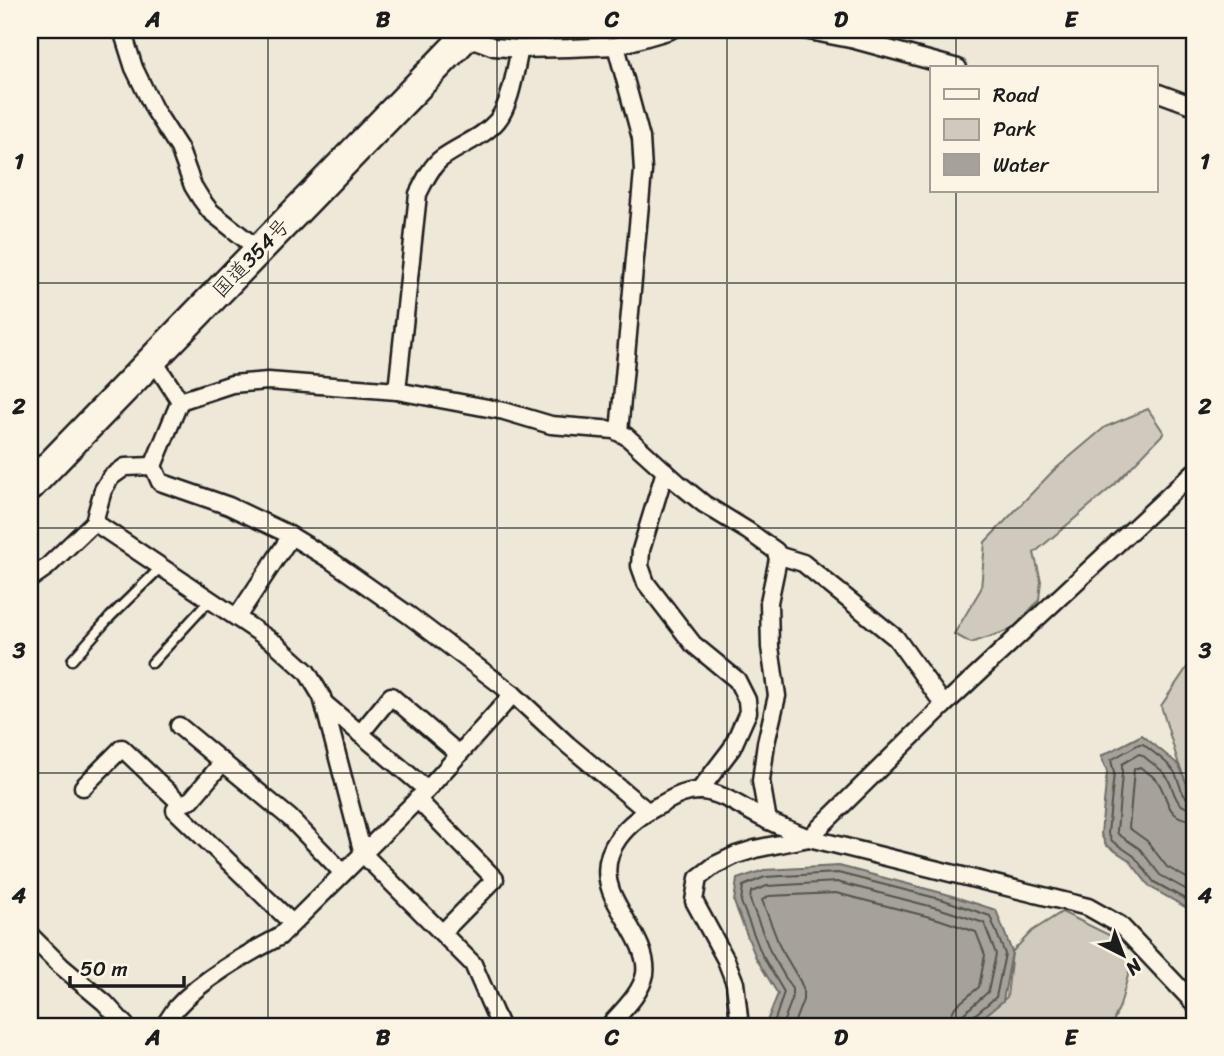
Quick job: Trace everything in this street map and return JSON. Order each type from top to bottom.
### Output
[{"type":"highway","name":"国道354号","points":[[30,486],[468,33]]},
{"type":"street","points":[[122,30],[134,68],[154,109],[179,148],[193,186],[201,199],[210,211],[259,250]]},
{"type":"street","points":[[468,33],[494,47],[520,49],[616,46],[671,30]]},
{"type":"street","points":[[804,30],[855,40],[951,66]]},
{"type":"street","points":[[616,46],[641,138],[643,172],[619,432]]},
{"type":"street","points":[[397,391],[418,194],[440,159],[472,142],[497,121],[510,96],[520,49]]},
{"type":"street","points":[[1158,93],[1194,106]]},
{"type":"street","points":[[152,358],[180,401]]},
{"type":"street","points":[[647,811],[568,745],[513,694],[329,559],[291,536],[229,506],[160,482],[153,466],[180,401],[232,384],[268,381],[397,391],[504,411],[551,425],[614,430],[626,436],[704,503],[776,551],[778,559],[769,602],[770,647],[777,696],[766,743],[761,781],[768,821]]},
{"type":"street","points":[[30,579],[47,567],[94,522],[103,490],[111,477],[125,467],[153,466]]},
{"type":"street","points":[[665,471],[641,550],[640,566],[646,583],[693,644],[737,680],[747,700],[748,712],[732,748],[699,791]]},
{"type":"street","points":[[740,1026],[735,983],[726,960],[694,901],[698,878],[715,865],[736,855],[809,838],[944,705],[1194,472]]},
{"type":"street","points":[[94,522],[276,644],[307,671],[323,696],[362,854],[473,964],[500,1026]]},
{"type":"street","points":[[237,618],[291,536]]},
{"type":"street","points":[[777,555],[803,563],[896,638],[944,705]]},
{"type":"street","points":[[164,1026],[177,1008],[204,983],[279,937],[422,794],[513,694]]},
{"type":"street","points":[[360,734],[391,696],[459,754]]},
{"type":"street","points":[[324,704],[360,734],[422,794],[495,879],[442,933]]},
{"type":"street","points":[[178,726],[289,818],[343,873]]},
{"type":"street","points":[[83,787],[122,748],[181,804]]},
{"type":"street","points":[[223,762],[191,800],[175,810],[292,923]]},
{"type":"street","points":[[609,1026],[637,993],[645,975],[644,956],[610,890],[608,868],[611,850],[623,831],[647,811],[680,794],[699,791],[714,794],[809,838],[1088,907],[1120,925],[1194,1003]]},
{"type":"street","points":[[30,935],[127,1026]]},
{"type":"lane","points":[[72,660],[110,617],[162,567]]},
{"type":"lane","points":[[152,663],[210,600]]},
{"type":"green space","points":[[1148,409],[1164,433],[1113,486],[1034,553],[1041,581],[1039,600],[1013,629],[971,643],[954,634],[981,589],[985,542],[1053,471],[1105,427]]},
{"type":"green space","points":[[1194,657],[1194,801],[1179,765],[1161,706]]},
{"type":"green space","points":[[1062,912],[1113,937],[1131,964],[1120,1006],[1111,1026],[972,1026],[1007,997],[1012,952],[1032,931]]},
{"type":"water","points":[[1142,735],[1179,765],[1194,801],[1194,912],[1150,887],[1129,860],[1106,845],[1101,834],[1107,772],[1101,756]]},
{"type":"water","points":[[839,866],[996,910],[1012,952],[1003,1001],[972,1026],[765,1026],[778,994],[756,958],[734,902],[737,879],[764,870]]}]
